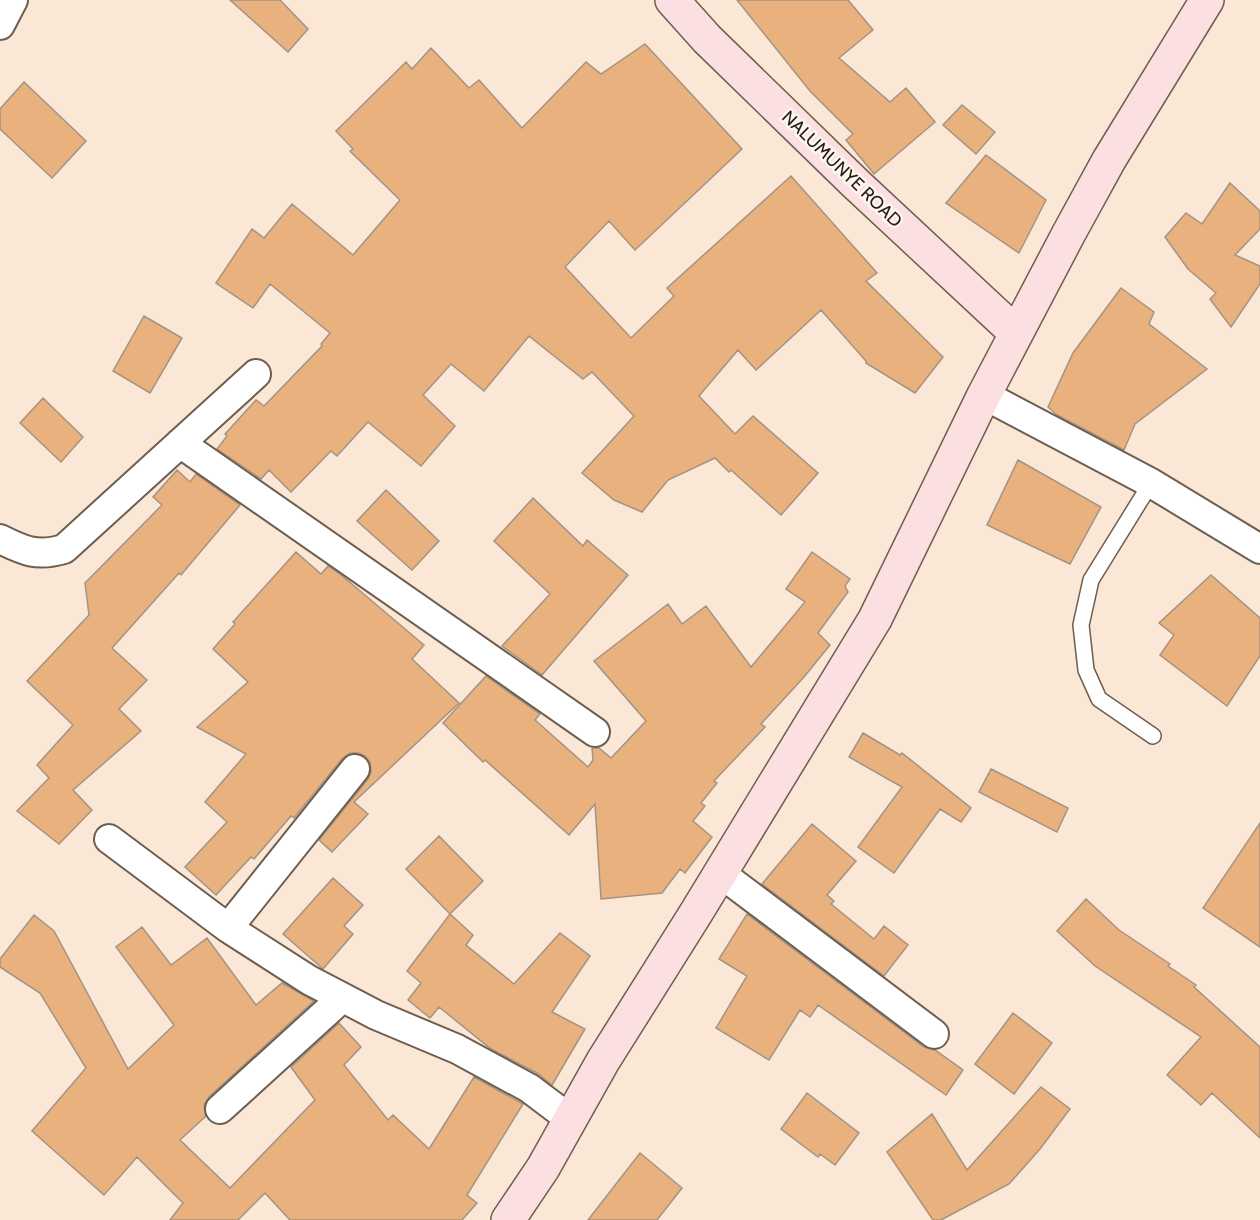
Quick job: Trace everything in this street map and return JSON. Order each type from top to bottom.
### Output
[{"type":"street","points":[[0,25],[13,0]]},
{"type":"street","name":"NALUMUNYE ROAD","points":[[672,0],[707,39],[855,183],[1016,333]]},
{"type":"street","points":[[508,1220],[543,1168],[603,1061],[875,619],[1016,333],[1109,160],[1207,0]]},
{"type":"street","points":[[0,539],[25,551],[47,554],[64,549],[256,374]]},
{"type":"street","points":[[984,395],[1150,483],[1260,549]]},
{"type":"street","points":[[180,443],[596,732]]},
{"type":"street","points":[[228,928],[355,769]]},
{"type":"street","points":[[108,839],[228,928],[309,980],[376,1015],[456,1050],[529,1088],[570,1119]]},
{"type":"street","points":[[720,873],[934,1034]]},
{"type":"street","points":[[220,1109],[342,998]]},
{"type":"lane","points":[[1150,483],[1091,580],[1081,625],[1086,670],[1099,699],[1153,736]]},
{"type":"building","points":[[230,0],[280,0],[308,29],[288,52]]},
{"type":"building","points":[[737,0],[848,0],[873,30],[839,58],[890,102],[906,88],[935,122],[874,174],[846,140],[853,134],[810,91]]},
{"type":"building","points":[[645,44],[742,149],[635,250],[609,221],[565,267],[631,338],[674,296],[667,288],[791,176],[877,273],[866,281],[943,357],[915,393],[866,363],[821,310],[756,370],[738,350],[699,396],[735,434],[753,416],[818,473],[781,515],[715,458],[668,480],[642,512],[614,500],[582,473],[634,416],[592,372],[583,379],[529,336],[484,391],[451,364],[423,395],[455,426],[421,466],[368,422],[337,456],[331,451],[291,492],[269,470],[261,479],[217,449],[227,436],[225,434],[256,400],[264,406],[322,346],[321,344],[330,333],[270,284],[253,308],[216,283],[252,229],[264,238],[292,204],[353,255],[400,200],[350,151],[353,149],[336,131],[406,62],[412,69],[431,48],[469,88],[479,80],[522,128],[586,62],[601,74]]},
{"type":"building","points":[[24,82],[86,141],[52,178],[0,129],[0,109]]},
{"type":"building","points":[[962,105],[995,132],[976,154],[943,125]]},
{"type":"building","points":[[986,155],[1046,200],[1019,253],[946,203]]},
{"type":"building","points":[[1230,183],[1260,211],[1260,229],[1235,255],[1260,266],[1260,284],[1231,327],[1210,299],[1216,293],[1188,269],[1165,237],[1186,213],[1202,224]]},
{"type":"building","points":[[1121,288],[1154,312],[1149,324],[1207,369],[1135,424],[1124,450],[1057,415],[1048,407],[1073,353]]},
{"type":"building","points":[[144,316],[182,338],[150,393],[113,371]]},
{"type":"building","points":[[43,398],[83,437],[61,462],[20,423]]},
{"type":"building","points":[[1018,460],[1101,507],[1070,564],[987,525]]},
{"type":"building","points":[[177,470],[190,482],[196,474],[240,505],[181,575],[179,573],[112,648],[147,680],[119,709],[141,731],[73,790],[92,810],[59,844],[17,811],[49,778],[37,765],[73,725],[27,681],[89,615],[85,583],[162,505],[153,497]]},
{"type":"building","points":[[386,490],[439,541],[412,570],[357,521]]},
{"type":"building","points":[[533,498],[583,546],[587,540],[628,575],[542,675],[502,646],[550,594],[494,541]]},
{"type":"building","points":[[296,552],[321,574],[328,566],[340,574],[424,645],[412,659],[459,703],[354,802],[368,814],[332,852],[319,840],[368,779],[371,772],[370,762],[358,753],[350,753],[342,759],[294,818],[291,816],[254,859],[251,857],[216,895],[185,867],[227,822],[205,802],[246,754],[197,727],[248,682],[213,649],[235,624],[233,622]]},
{"type":"building","points":[[812,552],[850,579],[845,586],[848,592],[818,633],[830,645],[761,724],[765,727],[714,781],[717,783],[701,803],[705,806],[693,821],[712,837],[685,873],[680,869],[662,893],[601,899],[595,804],[569,835],[485,760],[483,762],[443,723],[486,676],[540,714],[535,720],[588,767],[593,760],[592,748],[599,748],[611,758],[646,721],[594,661],[668,604],[682,624],[706,606],[751,667],[805,602],[786,589]]},
{"type":"building","points":[[1211,575],[1260,618],[1260,656],[1227,706],[1160,655],[1174,635],[1159,623]]},
{"type":"building","points":[[863,733],[900,755],[902,753],[971,808],[961,822],[940,809],[894,873],[858,847],[902,787],[849,757]]},
{"type":"building","points":[[991,769],[1068,808],[1057,832],[979,792]]},
{"type":"building","points":[[1260,823],[1260,947],[1203,908]]},
{"type":"building","points":[[812,824],[856,861],[827,895],[834,901],[831,904],[874,939],[884,926],[908,945],[884,976],[762,884]]},
{"type":"building","points":[[439,836],[483,881],[450,914],[406,869]]},
{"type":"building","points":[[333,878],[363,905],[344,926],[353,934],[323,969],[283,934]]},
{"type":"building","points":[[1086,899],[1119,930],[1170,964],[1168,966],[1196,985],[1194,987],[1260,1047],[1260,1138],[1212,1093],[1201,1105],[1167,1075],[1201,1037],[1095,966],[1057,931]]},
{"type":"building","points":[[450,914],[473,935],[466,945],[514,984],[560,933],[590,956],[552,1012],[585,1029],[552,1085],[537,1073],[491,1049],[439,1007],[430,1018],[408,1000],[421,983],[407,971]]},
{"type":"building","points":[[747,914],[924,1047],[935,1050],[963,1070],[946,1095],[818,1005],[810,1017],[800,1010],[769,1060],[716,1028],[747,976],[719,959]]},
{"type":"building","points":[[34,915],[54,931],[128,1069],[174,1025],[116,947],[142,927],[171,965],[207,938],[256,1005],[282,983],[314,1001],[209,1097],[204,1105],[206,1116],[180,1140],[230,1188],[315,1100],[291,1067],[339,1023],[361,1047],[344,1065],[388,1120],[393,1115],[429,1149],[474,1077],[523,1104],[467,1195],[477,1203],[462,1220],[290,1220],[265,1193],[238,1220],[170,1220],[183,1203],[137,1157],[104,1195],[32,1131],[86,1068],[40,993],[0,967],[0,959]]},
{"type":"building","points":[[1013,1013],[1052,1043],[1014,1094],[975,1064]]},
{"type":"building","points":[[1041,1087],[1070,1109],[1040,1149],[1009,1184],[941,1220],[933,1220],[887,1152],[932,1114],[967,1170]]},
{"type":"building","points":[[807,1093],[859,1133],[835,1165],[820,1154],[818,1157],[781,1129]]},
{"type":"building","points":[[640,1153],[682,1188],[657,1220],[588,1220]]}]
